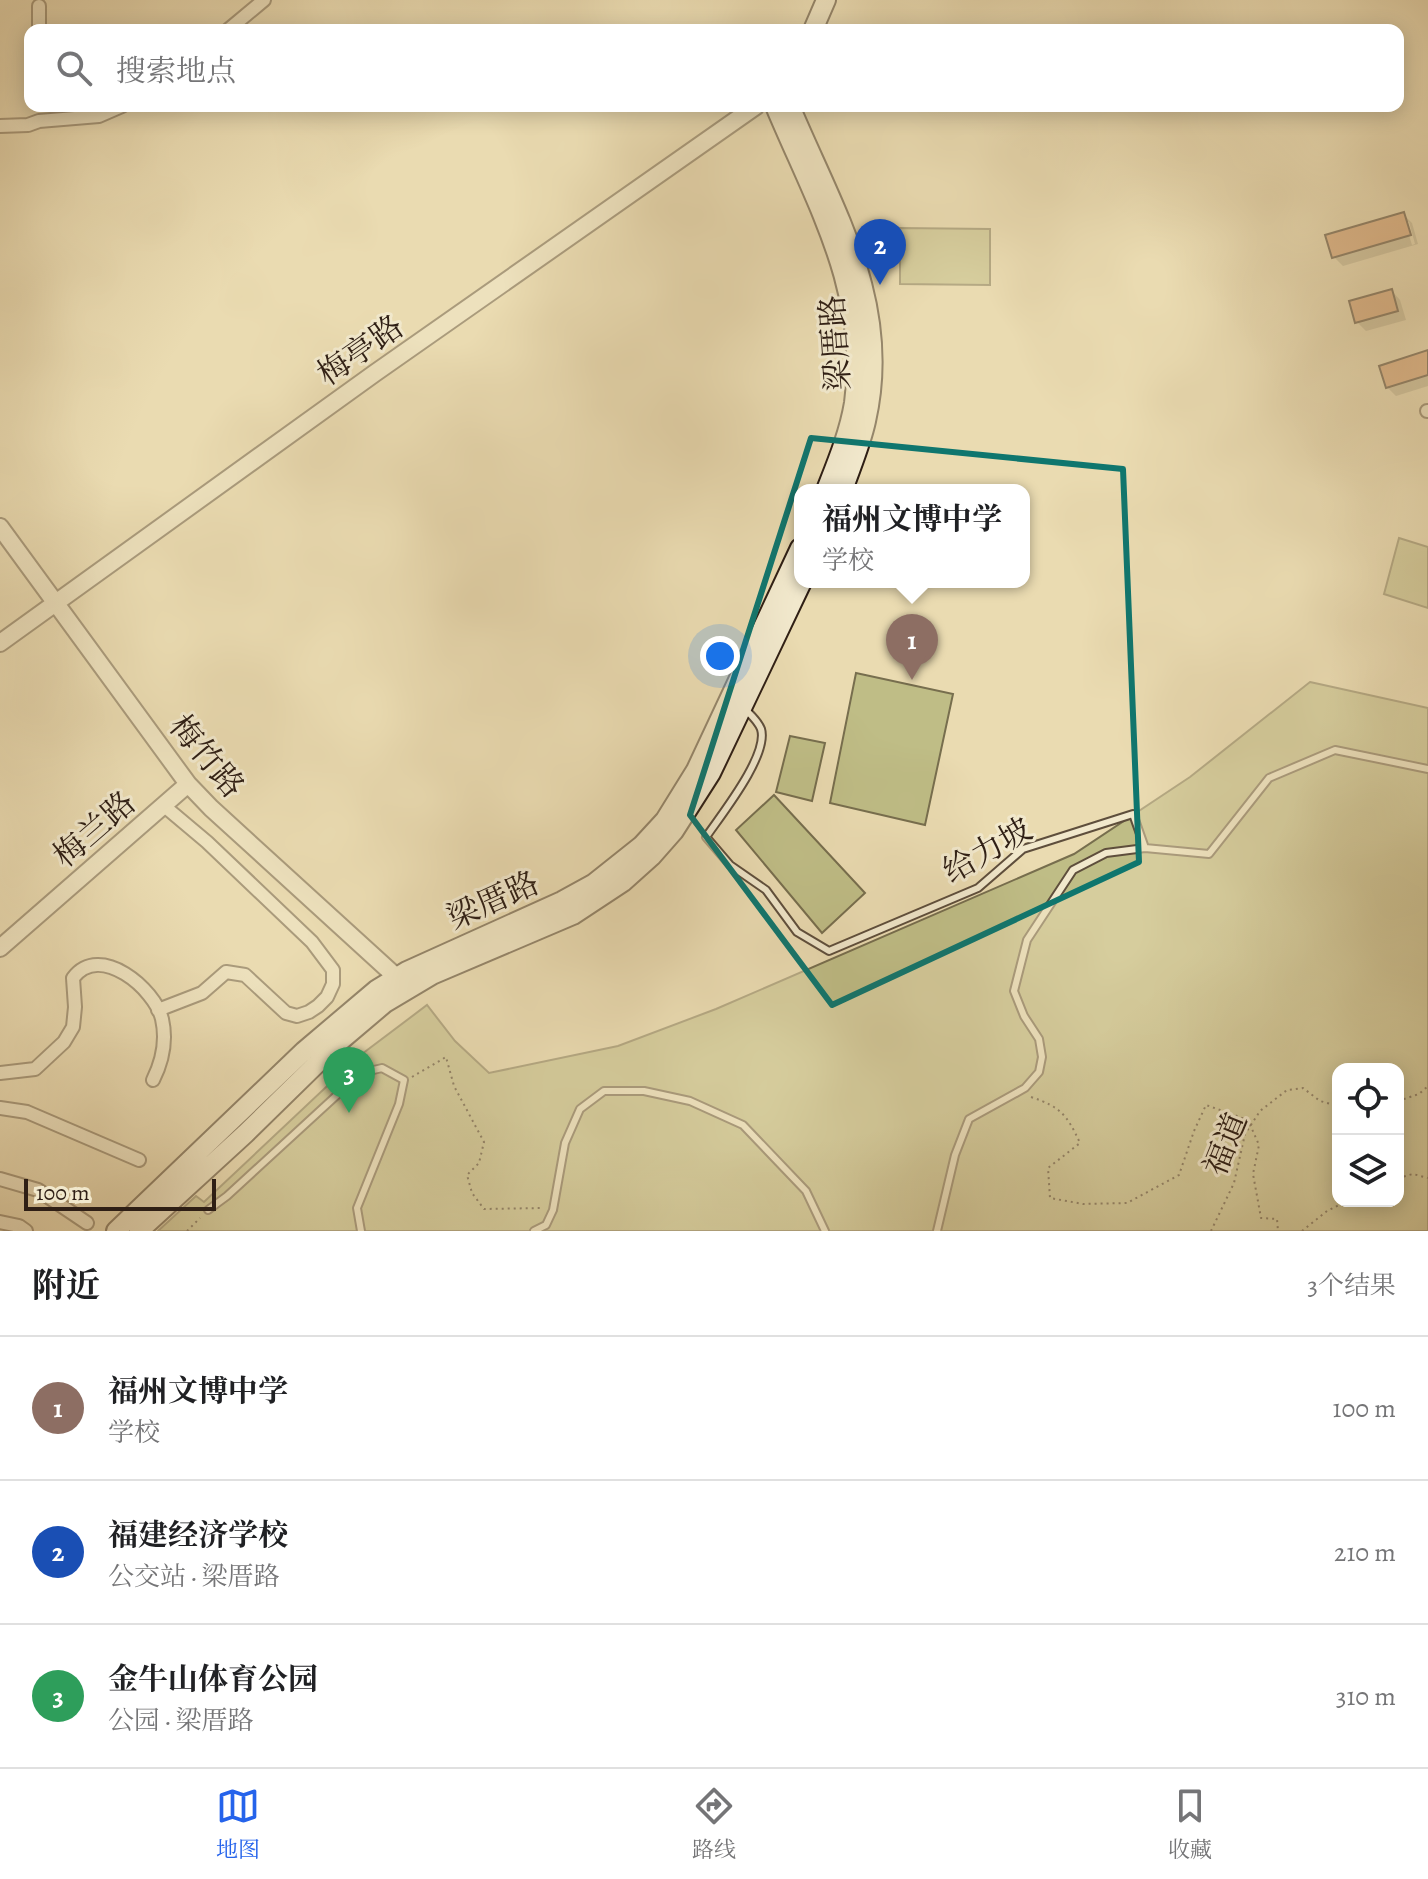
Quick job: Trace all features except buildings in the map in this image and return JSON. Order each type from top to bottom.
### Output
[{"type":"main road","points":[[803,24],[813,0]]},
{"type":"main road","points":[[816,24],[826,0]]},
{"type":"main road","name":"梁厝路","points":[[778,112],[837,251],[852,303],[856,348],[854,402],[828,484]]},
{"type":"main road","name":"梁厝路","points":[[793,112],[847,234],[863,283],[871,324],[869,407],[845,484]]},
{"type":"main road","name":"梁厝路","points":[[139,1231],[402,982],[562,901],[614,869],[655,833],[696,770],[794,561]]},
{"type":"main road","name":"梁厝路","points":[[116,1231],[324,1032],[376,990],[573,915],[623,882],[652,856],[695,801],[799,588]]},
{"type":"street","points":[[235,24],[264,0]]},
{"type":"street","points":[[39,6],[39,24]]},
{"type":"street","points":[[39,112],[39,121]]},
{"type":"street","points":[[0,126],[99,116],[108,112]]},
{"type":"street","name":"梅亭路","points":[[0,643],[388,364],[747,112]]},
{"type":"street","name":"梅竹路","points":[[0,527],[188,784],[222,819],[402,982]]},
{"type":"street","name":"梅兰路","points":[[0,948],[188,784]]},
{"type":"street","points":[[158,1010],[202,993],[226,972],[245,975],[286,1013],[297,1016],[309,1012],[327,997],[333,984],[333,970],[312,942],[207,842],[163,805]]},
{"type":"street","points":[[0,1073],[35,1069],[64,1042],[73,1027],[73,978],[80,968],[98,963],[115,967],[146,994],[158,1010],[165,1040],[161,1063],[153,1080]]},
{"type":"street","points":[[0,1108],[27,1112],[139,1160]]},
{"type":"street","points":[[0,1179],[38,1190],[87,1223]]},
{"type":"street","points":[[0,1222],[19,1226],[26,1231]]},
{"type":"lane","name":"给力坡","points":[[743,706],[759,725],[761,743],[747,776],[706,837],[730,865],[766,890],[797,932],[829,951],[978,888],[1023,849],[1133,814],[1145,848]]},
{"type":"lane","points":[[937,1231],[955,1155],[969,1119],[1025,1088],[1039,1072],[1042,1057],[1039,1039],[1024,1016],[1014,991],[1027,940],[1073,870],[1106,853],[1145,848],[1209,854],[1269,778],[1335,750],[1428,769]]},
{"type":"lane","points":[[208,1210],[361,1073],[382,1068],[404,1080],[399,1104],[357,1208],[361,1231]]},
{"type":"lane","points":[[534,1231],[546,1225],[553,1210],[565,1143],[580,1109],[604,1091],[644,1091],[690,1101],[743,1125],[806,1191],[825,1231]]},
{"type":"path","points":[[404,1080],[446,1057],[454,1086],[484,1142],[479,1163],[467,1175],[472,1193],[484,1209],[532,1207],[553,1210]]},
{"type":"path","points":[[1404,1099],[1419,1094],[1428,1086]]},
{"type":"path","points":[[1025,1088],[1026,1095],[1046,1102],[1067,1117],[1080,1143],[1048,1168],[1050,1198],[1083,1204],[1127,1203],[1179,1175],[1206,1105],[1248,1120],[1259,1145],[1253,1174],[1261,1218],[1277,1219],[1278,1231]]},
{"type":"path","name":"福道","points":[[1211,1231],[1234,1183],[1245,1134],[1260,1111],[1287,1090],[1303,1088],[1320,1101],[1332,1104]]},
{"type":"path","points":[[1404,1176],[1413,1174],[1428,1178]]},
{"type":"path","points":[[1302,1231],[1335,1207]]},
{"type":"path","points":[[187,1231],[208,1210]]},
{"type":"highlighted area","points":[[811,438],[1123,469],[1139,862],[832,1005],[690,815]]},
{"type":"shaded area","points":[[900,228],[990,229],[990,285],[900,284]]},
{"type":"shaded area","points":[[1399,538],[1428,547],[1428,608],[1384,594]]},
{"type":"shaded area","points":[[856,673],[953,694],[925,825],[830,803]]},
{"type":"shaded area","points":[[1310,682],[1428,708],[1428,1231],[158,1231],[196,1196],[204,1202],[358,1057],[427,1005],[455,1041],[489,1073],[618,1046],[716,1009],[1074,854],[1190,777]]},
{"type":"shaded area","points":[[790,736],[825,743],[812,801],[776,792]]},
{"type":"shaded area","points":[[774,795],[865,893],[822,933],[736,830]]},
{"type":"place","name":"福建经济学校","points":[[880,285]]},
{"type":"place","name":"福州文博中学","points":[[912,680]]},
{"type":"place","name":"金牛山体育公园","points":[[349,1113]]}]
